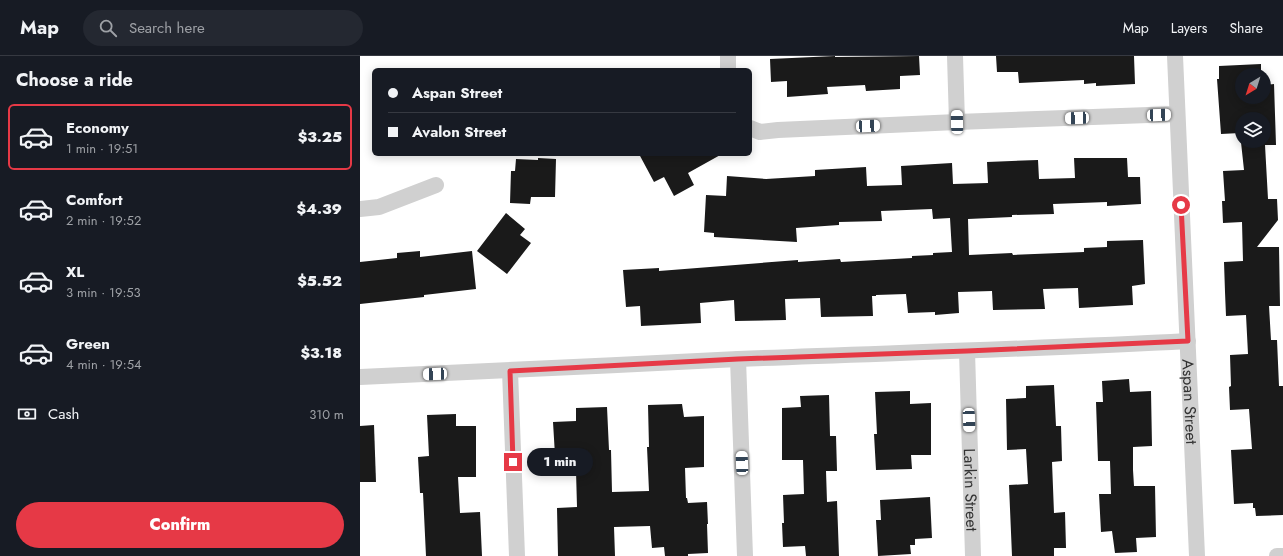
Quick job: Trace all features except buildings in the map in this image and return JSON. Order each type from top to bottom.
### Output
[{"type":"street","points":[[728,56],[728,68]]},
{"type":"street","points":[[955,56],[957,122]]},
{"type":"street","name":"Aspan Street","points":[[1175,56],[1197,556]]},
{"type":"street","points":[[752,129],[760,132],[957,122],[1177,114]]},
{"type":"street","points":[[360,209],[379,207],[436,185]]},
{"type":"street","points":[[360,377],[738,359],[1188,341]]},
{"type":"street","name":"Larkin Street","points":[[967,351],[973,556]]},
{"type":"street","points":[[738,359],[745,556]]},
{"type":"street","points":[[510,371],[516,556]]},
{"type":"street","points":[[1278,556],[1283,556]]},
{"type":"route","points":[[513,462],[510,371],[738,359],[1188,341],[1181,205]]}]
